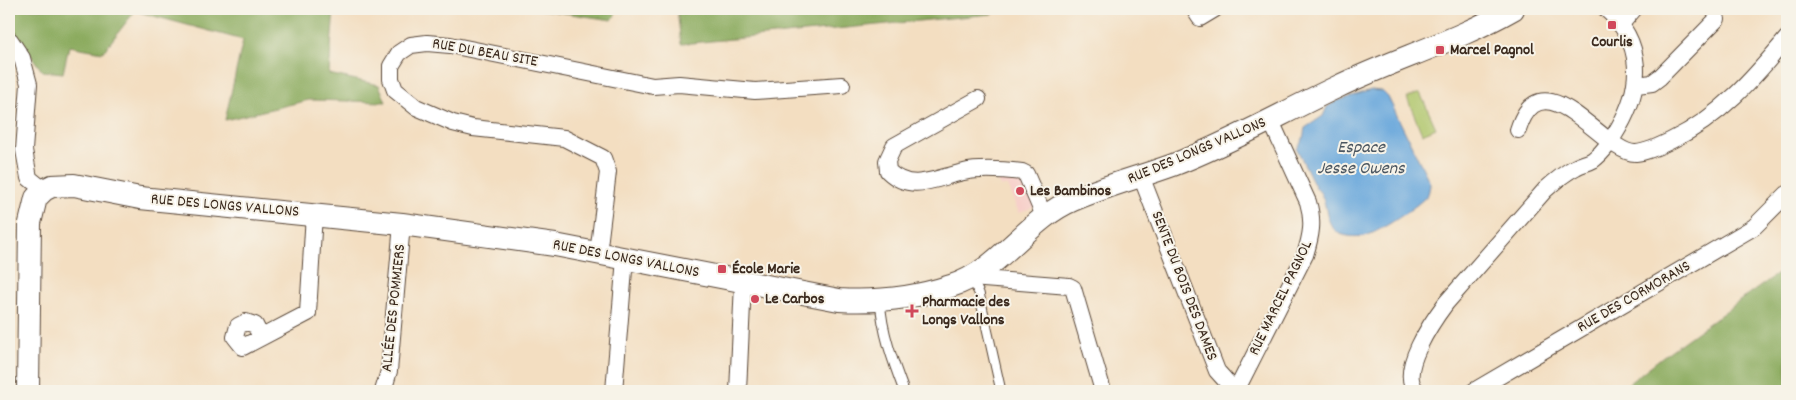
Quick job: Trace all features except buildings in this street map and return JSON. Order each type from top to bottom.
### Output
[{"type":"street","points":[[1194,9],[1200,18],[1215,9]]},
{"type":"street","name":"RUE DES LONGS VALLONS","points":[[44,190],[52,186],[74,186],[140,198],[402,224],[555,245],[839,300],[880,300],[931,292],[971,278],[993,264],[1044,216],[1074,199],[1203,152],[1336,87],[1399,60],[1453,40],[1513,9]]},
{"type":"street","points":[[1417,391],[1411,382],[1411,370],[1414,360],[1432,323],[1446,302],[1545,190],[1561,176],[1592,161],[1612,141],[1629,110],[1637,85],[1634,53],[1622,23],[1606,9]]},
{"type":"street","points":[[1622,23],[1634,9]]},
{"type":"street","points":[[1637,85],[1652,83],[1660,77],[1717,19]]},
{"type":"street","points":[[1518,130],[1523,117],[1532,107],[1551,102],[1575,114],[1624,151],[1636,153],[1661,145],[1694,130],[1743,89],[1787,38]]},
{"type":"street","points":[[10,40],[22,58],[29,84],[24,150],[29,178],[44,190],[36,198],[30,223],[28,391]]},
{"type":"street","name":"RUE DU BEAU SITE","points":[[598,254],[608,172],[603,158],[564,138],[473,128],[453,123],[416,107],[395,90],[391,80],[392,66],[399,53],[411,45],[428,43],[450,45],[653,86],[679,84],[755,91],[842,85]]},
{"type":"street","points":[[978,100],[894,146],[888,161],[888,171],[900,180],[916,184],[931,182],[965,171],[1022,172],[1026,174],[1044,216]]},
{"type":"street","name":"RUE MARCEL PAGNOL","points":[[1235,391],[1305,255],[1312,233],[1312,214],[1308,202],[1271,120]]},
{"type":"street","name":"SENTE DU BOIS DES DAMES","points":[[1141,176],[1217,371],[1235,391]]},
{"type":"street","name":"RUE DES CORMORANS","points":[[1474,391],[1747,232],[1787,194]]},
{"type":"street","points":[[261,337],[308,313],[314,214]]},
{"type":"street","name":"ALLÉE DES POMMIERS","points":[[383,391],[389,372],[402,224]]},
{"type":"street","points":[[614,391],[625,258]]},
{"type":"street","points":[[971,278],[1069,286],[1077,295],[1103,391]]},
{"type":"street","points":[[738,391],[742,282]]},
{"type":"lane","points":[[971,278],[979,293],[1001,391]]},
{"type":"lane","points":[[880,300],[881,316],[888,346],[904,391]]},
{"type":"shaded area","name":"Les Bambinos","points":[[995,174],[1022,176],[1036,206],[1019,213],[1007,185],[1001,187]]},
{"type":"green space","points":[[9,9],[334,9],[329,74],[379,85],[386,102],[309,100],[225,120],[243,40],[135,11],[103,52],[69,46],[63,73],[42,71],[18,37],[9,31]]},
{"type":"green space","points":[[537,9],[619,9],[612,20]]},
{"type":"green space","points":[[677,9],[1007,9],[991,14],[681,44]]},
{"type":"green space","points":[[1420,93],[1436,128],[1422,134],[1407,98]]},
{"type":"green space","points":[[1787,267],[1787,391],[1619,391],[1662,357]]},
{"type":"water","name":"Espace Jesse Owens","points":[[1371,90],[1382,91],[1388,97],[1430,183],[1430,187],[1424,199],[1388,225],[1364,236],[1347,236],[1340,234],[1333,228],[1323,198],[1297,149],[1303,139],[1305,128],[1323,116],[1327,107],[1337,101]]},
{"type":"place","name":"Courlis","points":[[1612,25]]},
{"type":"place","name":"Marcel Pagnol","points":[[1440,50]]},
{"type":"place","name":"Les Bambinos","points":[[1020,191]]},
{"type":"place","name":"École Marie","points":[[722,269]]},
{"type":"place","name":"Le Carbos","points":[[755,299]]},
{"type":"place","name":"Pharmacie des Longs Vallons","points":[[912,311]]}]
